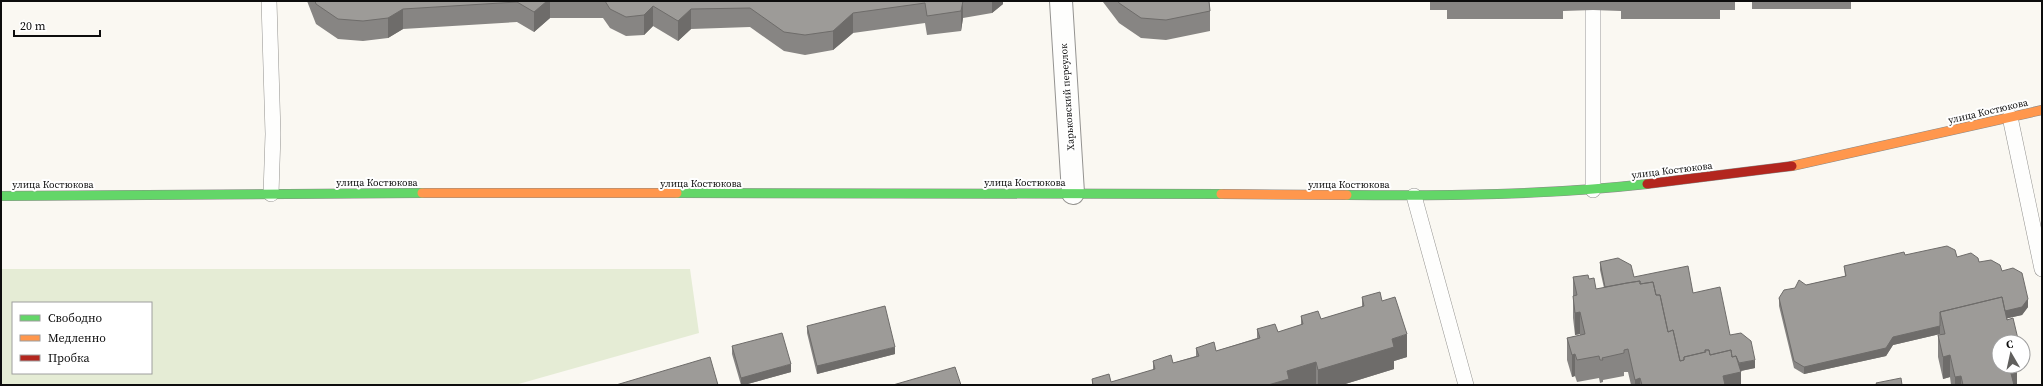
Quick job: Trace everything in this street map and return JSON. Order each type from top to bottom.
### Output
[{"type":"main road","name":"улица Костюкова","points":[[1,196],[271,194],[1074,193],[1414,196],[1593,190],[1782,168],[2042,110]]},
{"type":"street","name":"Харьковский переулок","points":[[1061,1],[1074,193]]},
{"type":"lane","points":[[270,1],[273,134],[271,194]]},
{"type":"lane","points":[[1592,10],[1593,190]]},
{"type":"lane","points":[[2010,117],[2042,269]]},
{"type":"lane","points":[[1414,196],[1466,385]]},
{"type":"green space","points":[[1,269],[690,269],[699,333],[515,385],[1,385]]},
{"type":"building","points":[[315,1],[547,1],[534,12],[517,2],[403,9],[388,18],[363,21],[338,19],[316,4]]},
{"type":"building","points":[[605,1],[963,1],[961,11],[927,16],[925,3],[853,13],[833,31],[805,35],[784,32],[750,8],[691,9],[678,21],[653,6],[644,15],[626,17],[610,9]]},
{"type":"building","points":[[1118,1],[1209,1],[1210,11],[1166,20],[1141,18]]},
{"type":"building","points":[[1947,246],[1955,250],[1957,257],[1971,253],[1978,258],[1979,262],[1991,260],[2000,265],[2002,271],[2013,268],[2022,273],[2028,299],[2022,307],[2005,311],[2002,297],[1940,312],[1940,326],[1893,337],[1886,348],[1804,367],[1794,361],[1779,298],[1784,290],[1795,288],[1799,280],[1806,285],[1846,276],[1844,266],[1904,252],[1905,255]]},
{"type":"building","points":[[1618,258],[1631,265],[1634,277],[1688,266],[1693,293],[1720,287],[1730,335],[1741,333],[1751,341],[1755,360],[1739,363],[1736,356],[1732,357],[1731,350],[1710,355],[1709,350],[1705,350],[1705,352],[1684,357],[1684,360],[1680,361],[1673,330],[1668,332],[1660,295],[1656,295],[1653,282],[1640,284],[1640,281],[1605,287],[1600,262]]},
{"type":"building","points":[[1588,275],[1589,279],[1594,278],[1596,289],[1640,281],[1640,284],[1653,282],[1656,295],[1660,295],[1668,332],[1673,330],[1680,361],[1684,360],[1684,357],[1706,352],[1705,350],[1709,350],[1710,355],[1731,350],[1732,357],[1736,356],[1741,372],[1723,376],[1725,385],[1642,385],[1640,378],[1635,380],[1628,349],[1624,350],[1624,353],[1602,358],[1603,360],[1600,360],[1599,356],[1577,360],[1575,354],[1572,355],[1567,338],[1585,334],[1580,312],[1575,313],[1573,296],[1577,295],[1573,277]]},
{"type":"building","points":[[1380,292],[1382,301],[1395,297],[1407,334],[1392,339],[1394,347],[1318,370],[1316,362],[1287,371],[1289,379],[1268,385],[1093,385],[1092,379],[1109,374],[1111,382],[1155,369],[1153,361],[1171,355],[1173,363],[1199,356],[1196,348],[1214,342],[1216,351],[1260,338],[1257,329],[1275,324],[1278,332],[1303,324],[1301,316],[1318,311],[1321,319],[1364,306],[1362,297]]},
{"type":"building","points":[[2002,297],[2007,320],[2013,318],[2017,334],[1991,334],[1991,374],[2011,374],[2014,385],[1963,385],[1961,376],[1955,377],[1950,355],[1943,357],[1938,335],[1945,334],[1940,312]]},
{"type":"building","points":[[885,306],[895,347],[817,366],[807,326]]},
{"type":"building","points":[[782,333],[791,364],[741,378],[732,346]]},
{"type":"building","points":[[710,357],[718,385],[616,385]]},
{"type":"building","points":[[955,367],[961,385],[893,385]]},
{"type":"building","points":[[1901,378],[1902,385],[1877,385],[1876,383]]},
{"type":"traffic: fast","points":[[1347,195],[1535,193],[1647,184]]},
{"type":"traffic: fast","points":[[1,196],[422,193]]},
{"type":"traffic: fast","points":[[677,193],[1221,194]]},
{"type":"traffic: slow","points":[[1792,166],[2042,110]]},
{"type":"traffic: slow","points":[[422,193],[677,193]]},
{"type":"traffic: slow","points":[[1221,194],[1347,195]]},
{"type":"traffic: jam","points":[[1647,184],[1792,166]]}]
